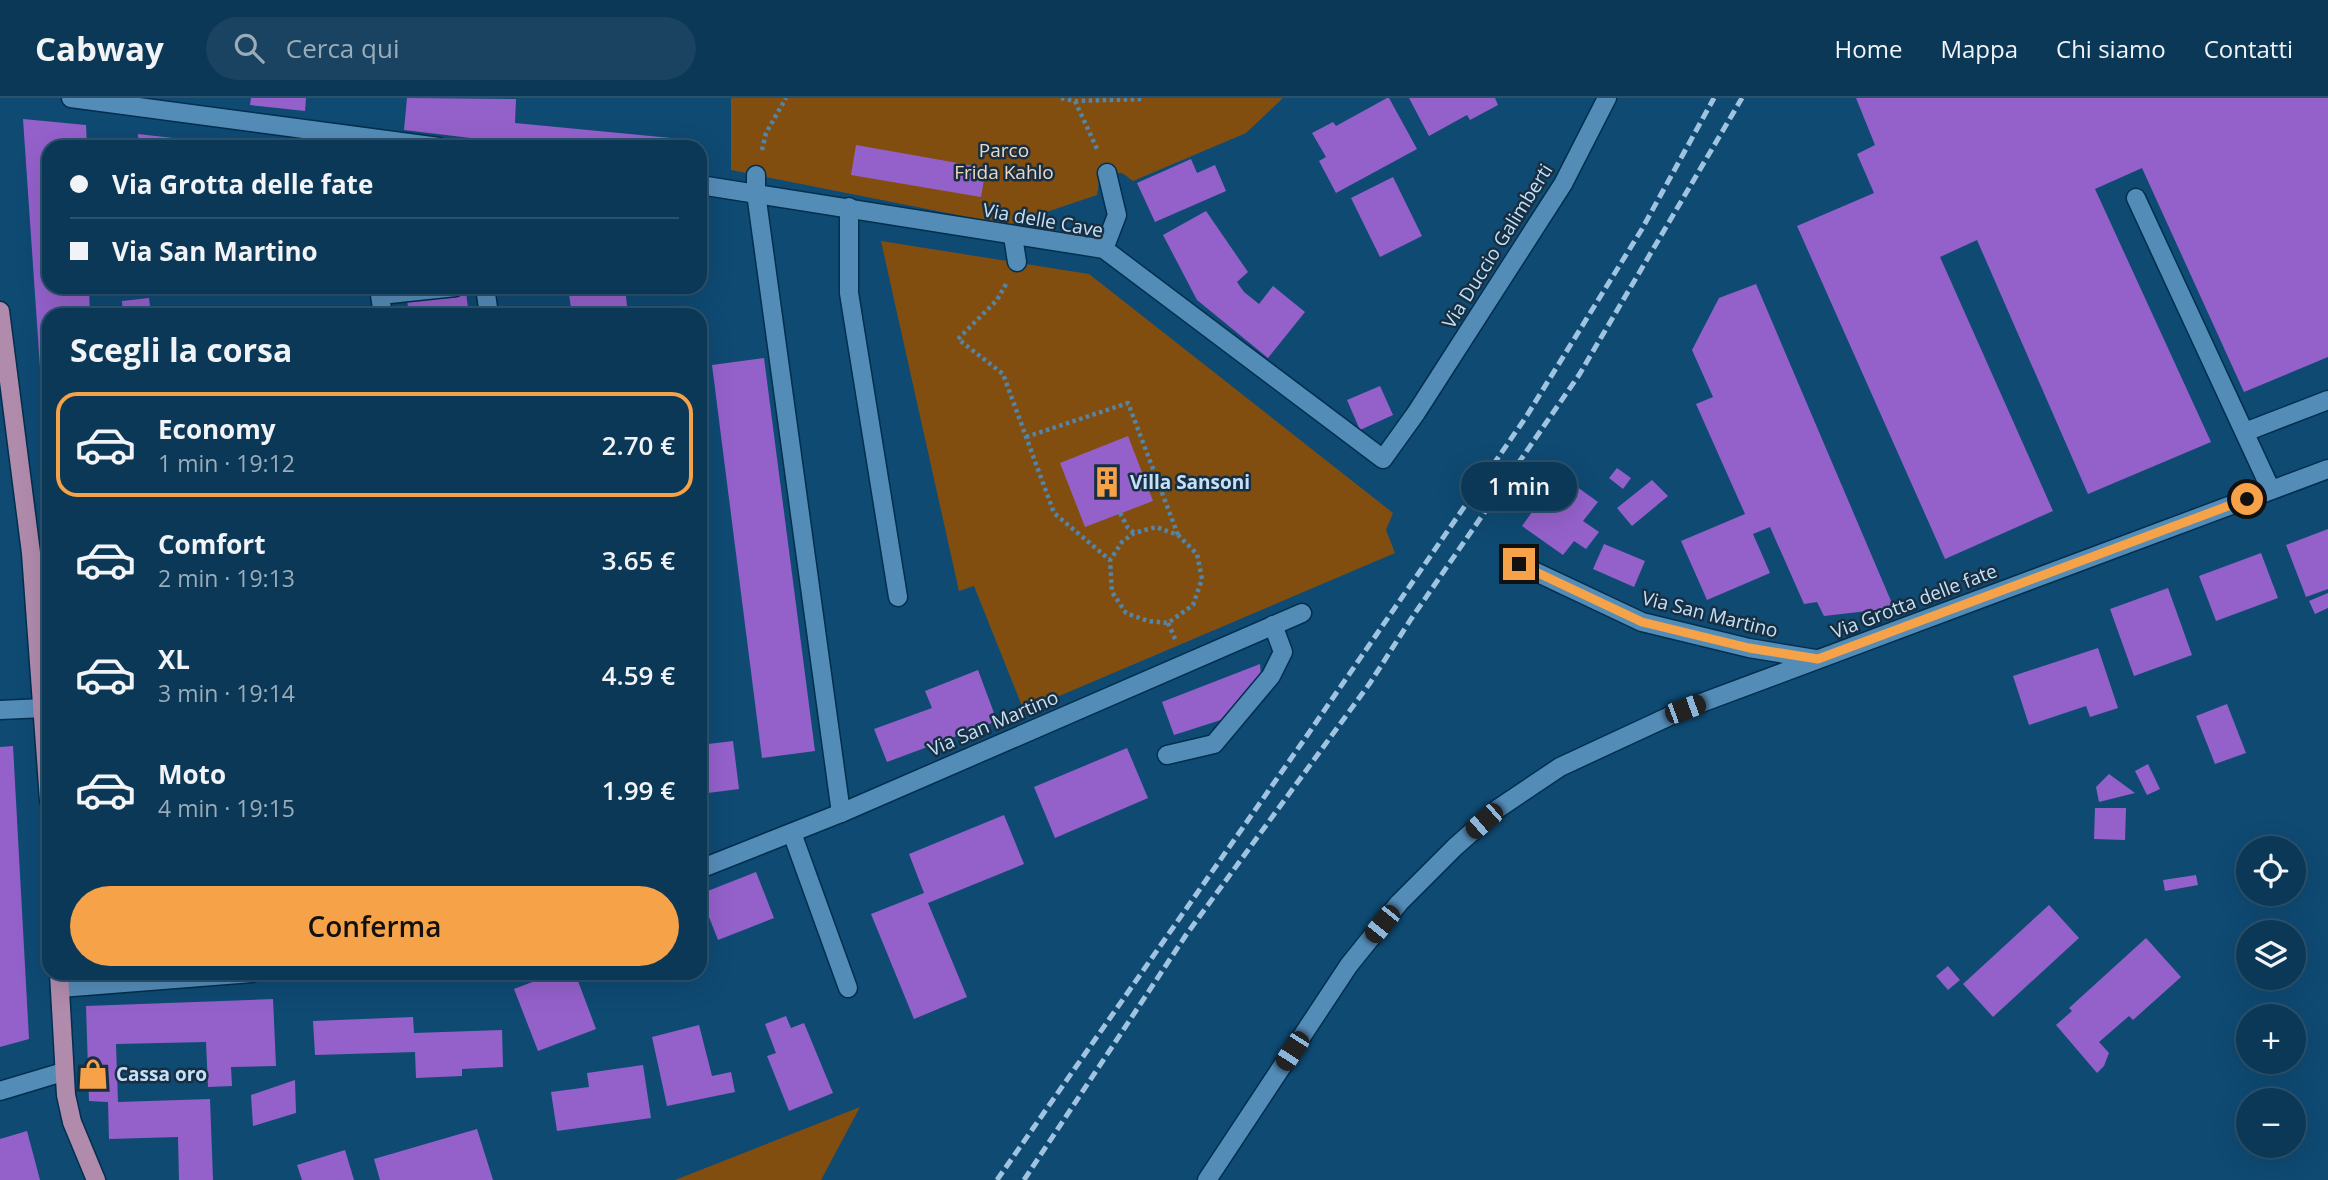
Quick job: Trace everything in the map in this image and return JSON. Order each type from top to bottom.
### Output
[{"type":"main road","points":[[0,311],[31,553],[42,684]]},
{"type":"main road","points":[[60,981],[64,1072],[72,1122],[96,1180]]},
{"type":"street","name":"Via Duccio Galimberti","points":[[1416,413],[1563,184],[1607,98]]},
{"type":"street","points":[[78,99],[386,140]]},
{"type":"street","points":[[1104,249],[1116,215],[1107,173]]},
{"type":"street","name":"Via delle Cave","points":[[707,185],[756,184],[849,207],[1104,249],[1383,459],[1416,413]]},
{"type":"street","points":[[756,184],[841,813]]},
{"type":"street","points":[[2136,198],[2271,490]]},
{"type":"street","points":[[849,207],[849,293],[898,597]]},
{"type":"street","points":[[1013,236],[1017,262]]},
{"type":"street","points":[[382,308],[380,295],[390,294]]},
{"type":"street","points":[[2245,432],[2328,400]]},
{"type":"street","name":"Via Grotta delle fate","points":[[1207,1180],[1349,965],[1399,903],[1499,808],[1560,767],[1685,709],[2328,469]]},
{"type":"street","name":"Via San Martino","points":[[1519,564],[1642,622],[1749,648],[1818,659]]},
{"type":"street","name":"Via San Martino","points":[[707,866],[841,813],[1302,613]]},
{"type":"street","points":[[1167,755],[1214,744],[1271,676],[1283,652],[1273,625]]},
{"type":"street","points":[[1178,646],[1186,663]]},
{"type":"street","points":[[0,710],[42,708]]},
{"type":"street","points":[[792,833],[848,988]]},
{"type":"street","points":[[60,981],[84,980]]},
{"type":"street","points":[[0,1091],[64,1072]]},
{"type":"path","points":[[756,184],[766,133],[786,98]]},
{"type":"path","points":[[1061,98],[1075,101],[1144,99]]},
{"type":"path","points":[[1075,101],[1107,173]]},
{"type":"path","points":[[1017,262],[997,300],[958,339],[1003,374],[1054,513],[1110,561]]},
{"type":"path","points":[[1026,437],[1128,403],[1178,536]]},
{"type":"path","points":[[1120,513],[1133,533]]},
{"type":"path","points":[[1156,527],[1178,536],[1198,554],[1202,579],[1193,605],[1168,623],[1147,621],[1126,613],[1112,592],[1110,561],[1122,542],[1133,533],[1156,527]]},
{"type":"path","points":[[1168,623],[1178,646]]},
{"type":"green space","name":"Parco Frida Kahlo","points":[[731,98],[1283,98],[1246,133],[1133,181],[1122,173],[1107,173],[1099,182],[1097,195],[1008,225],[731,170]]},
{"type":"green space","points":[[881,241],[1089,274],[1393,513],[1386,530],[1395,553],[1024,711],[974,586],[959,591]]},
{"type":"green space","points":[[860,1107],[821,1180],[675,1180]]},
{"type":"building","points":[[251,98],[306,98],[305,111],[250,105]]},
{"type":"building","points":[[407,98],[516,99],[515,123],[692,140],[487,140],[404,130]]},
{"type":"building","points":[[1387,98],[1417,149],[1336,193],[1319,161],[1326,157],[1312,133],[1333,122],[1336,126]]},
{"type":"building","points":[[1409,98],[1495,98],[1498,105],[1470,120],[1467,115],[1429,136]]},
{"type":"building","points":[[1856,98],[2328,98],[2328,357],[2244,392],[2142,168],[2095,189],[2211,442],[2088,494],[1977,240],[1940,257],[2053,511],[1945,559],[1797,226],[1874,193],[1857,154],[1875,145]]},
{"type":"building","points":[[23,119],[86,125],[87,140],[42,140],[42,294],[89,294],[90,308],[42,308],[42,397]]},
{"type":"building","points":[[138,134],[191,140],[138,140]]},
{"type":"building","points":[[856,145],[986,168],[981,197],[851,175]]},
{"type":"building","points":[[1191,159],[1197,173],[1215,165],[1226,191],[1155,222],[1137,183]]},
{"type":"building","points":[[1393,177],[1422,236],[1380,257],[1351,198]]},
{"type":"building","points":[[1206,211],[1248,272],[1237,282],[1244,292],[1259,304],[1273,286],[1305,312],[1268,358],[1197,300],[1163,235]]},
{"type":"building","points":[[1756,284],[1894,608],[1824,616],[1817,602],[1804,604],[1770,527],[1753,534],[1770,573],[1707,600],[1681,541],[1745,514],[1696,404],[1713,397],[1692,350],[1719,298]]},
{"type":"building","points":[[466,294],[468,308],[408,308],[407,299]]},
{"type":"building","points":[[569,294],[626,294],[627,308],[571,308]]},
{"type":"building","points":[[149,298],[150,308],[122,308],[122,301]]},
{"type":"building","points":[[764,358],[815,751],[762,758],[712,365]]},
{"type":"building","points":[[1380,386],[1393,415],[1360,430],[1347,400]]},
{"type":"building","name":"Villa Sansoni","points":[[1128,436],[1153,501],[1085,527],[1060,463]]},
{"type":"building","points":[[1617,468],[1631,478],[1623,489],[1609,478]]},
{"type":"building","points":[[1559,474],[1598,502],[1583,521],[1599,532],[1586,549],[1574,541],[1563,555],[1522,526]]},
{"type":"building","points":[[1652,480],[1668,496],[1632,526],[1617,508]]},
{"type":"building","points":[[2328,529],[2328,589],[2306,597],[2286,545]]},
{"type":"building","points":[[1604,544],[1645,561],[1634,587],[1593,569]]},
{"type":"building","points":[[2261,553],[2278,598],[2216,621],[2199,576]]},
{"type":"building","points":[[2168,588],[2192,655],[2134,676],[2110,609]]},
{"type":"building","points":[[2328,593],[2328,608],[2315,614],[2309,601]]},
{"type":"building","points":[[2098,648],[2118,708],[2090,717],[2086,706],[2029,725],[2013,676]]},
{"type":"building","points":[[1260,664],[1261,676],[1224,719],[1174,735],[1162,702]]},
{"type":"building","points":[[978,670],[997,721],[887,762],[874,729],[932,708],[925,691]]},
{"type":"building","points":[[2227,704],[2246,753],[2215,764],[2196,716]]},
{"type":"building","points":[[733,741],[739,789],[707,793],[707,744]]},
{"type":"building","points":[[13,746],[29,1039],[0,1047],[0,747]]},
{"type":"building","points":[[1127,748],[1148,798],[1055,838],[1034,787]]},
{"type":"building","points":[[2148,764],[2160,789],[2147,795],[2135,771]]},
{"type":"building","points":[[2109,774],[2135,793],[2099,802],[2096,787]]},
{"type":"building","points":[[2095,808],[2126,808],[2125,840],[2094,839]]},
{"type":"building","points":[[1004,815],[1024,864],[928,903],[967,997],[914,1019],[871,914],[924,893],[909,854]]},
{"type":"building","points":[[756,872],[774,918],[718,940],[707,912],[707,891]]},
{"type":"building","points":[[2196,875],[2198,885],[2165,891],[2163,880]]},
{"type":"building","points":[[2049,905],[2079,938],[1993,1017],[1963,984]]},
{"type":"building","points":[[2146,938],[2181,977],[2133,1020],[2129,1016],[2099,1042],[2109,1053],[2104,1066],[2097,1073],[2056,1025],[2072,1011],[2069,1008]]},
{"type":"building","points":[[1948,966],[1960,980],[1948,990],[1936,976]]},
{"type":"building","points":[[538,980],[578,980],[596,1029],[538,1051],[514,989]]},
{"type":"building","points":[[273,999],[276,1066],[231,1067],[232,1086],[208,1087],[206,1042],[116,1044],[118,1102],[210,1099],[213,1180],[179,1180],[178,1137],[109,1139],[108,1102],[89,1101],[86,1006]]},
{"type":"building","points":[[786,1016],[791,1028],[804,1023],[833,1093],[789,1111],[767,1056],[776,1053],[765,1024]]},
{"type":"building","points":[[413,1017],[414,1033],[502,1030],[503,1067],[462,1069],[462,1076],[416,1078],[415,1052],[315,1055],[313,1021]]},
{"type":"building","points":[[699,1025],[712,1076],[731,1072],[735,1092],[667,1106],[652,1037]]},
{"type":"building","points":[[643,1065],[651,1118],[557,1131],[551,1092],[589,1087],[587,1073]]},
{"type":"building","points":[[295,1080],[296,1113],[253,1126],[251,1095]]},
{"type":"building","points":[[477,1129],[493,1180],[380,1180],[374,1159]]},
{"type":"building","points":[[27,1131],[40,1180],[0,1180],[0,1139]]},
{"type":"building","points":[[345,1150],[354,1180],[302,1180],[297,1165]]},
{"type":"railway","points":[[997,1180],[1526,417],[1642,229],[1714,98]]},
{"type":"railway","points":[[1024,1180],[1186,935],[1370,683],[1579,375],[1742,98]]},
{"type":"place","name":"Villa Sansoni","points":[[1107,482]]},
{"type":"place","name":"Cassa oro","points":[[93,1074]]},
{"type":"route","points":[[1519,564],[1642,622],[1749,648],[1818,659],[2247,499]]}]
